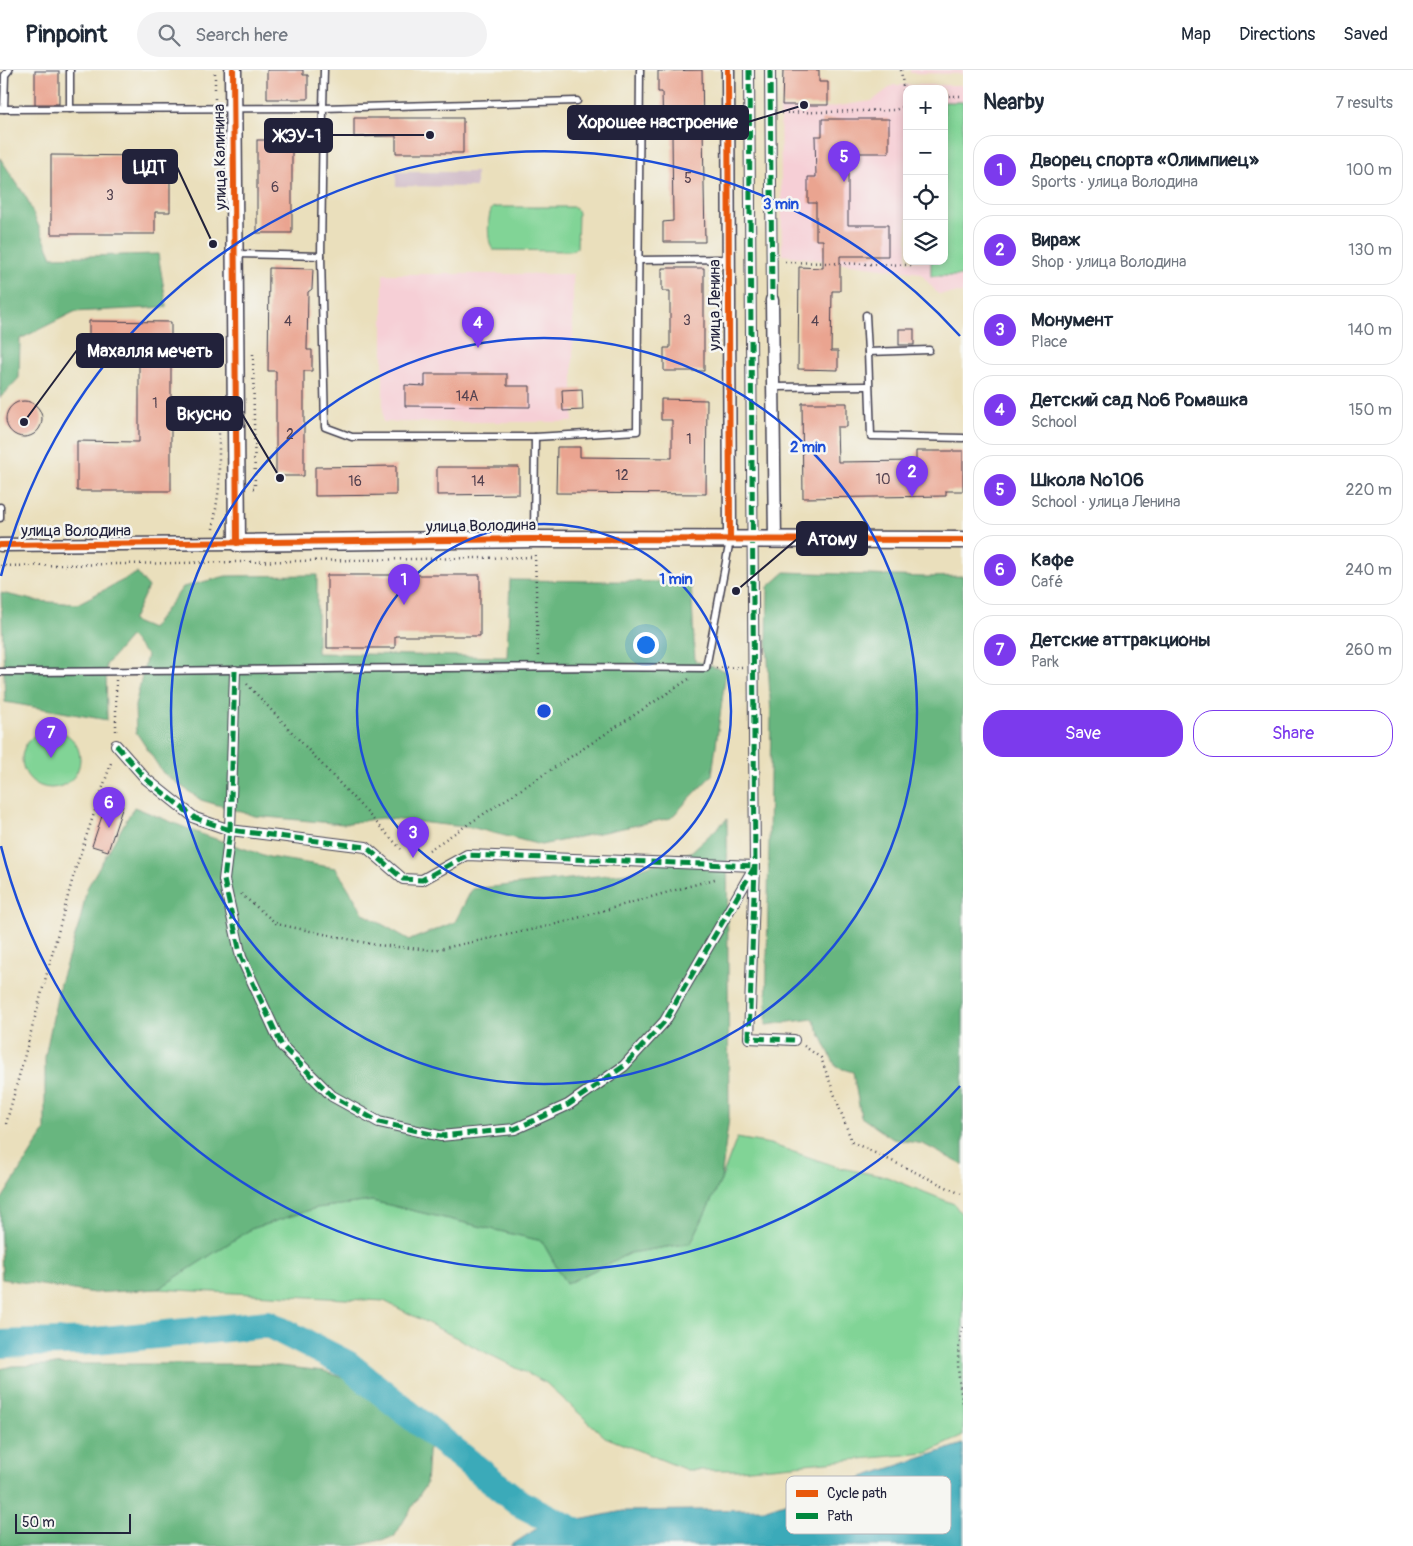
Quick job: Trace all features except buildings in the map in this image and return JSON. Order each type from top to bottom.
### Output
[{"type":"street","name":"улица Калинина","points":[[233,70],[237,543]]},
{"type":"street","name":"улица Ленина","points":[[728,70],[730,539]]},
{"type":"street","points":[[749,70],[755,866],[749,1038],[794,1040]]},
{"type":"street","points":[[770,70],[775,539]]},
{"type":"street","name":"улица Володина","points":[[0,545],[534,539],[963,540]]},
{"type":"street","points":[[235,671],[230,830],[224,880],[241,957],[282,1046],[332,1096],[379,1122],[440,1136],[515,1128],[568,1105],[624,1066],[665,1021],[755,866]]},
{"type":"street","points":[[116,745],[146,779],[195,818],[230,830],[366,847],[403,879],[422,880],[466,854],[755,866]]},
{"type":"lane","points":[[9,70],[4,75],[2,109],[323,108],[577,101]]},
{"type":"lane","points":[[70,70],[70,109]]},
{"type":"lane","points":[[324,70],[321,256],[325,427],[352,437],[535,437],[637,431],[640,70]]},
{"type":"lane","points":[[235,254],[321,256]]},
{"type":"lane","points":[[639,260],[729,259]]},
{"type":"lane","points":[[866,315],[871,436],[963,438]]},
{"type":"lane","points":[[868,352],[929,350]]},
{"type":"lane","points":[[774,387],[868,386]]},
{"type":"lane","points":[[534,539],[535,437]]},
{"type":"lane","points":[[0,507],[0,518]]},
{"type":"lane","points":[[0,672],[235,671],[538,666],[706,668],[730,539]]},
{"type":"path","points":[[215,70],[216,167]]},
{"type":"path","points":[[901,70],[904,85]]},
{"type":"path","points":[[948,96],[963,96]]},
{"type":"path","points":[[770,113],[895,110],[903,107]]},
{"type":"path","points":[[771,262],[903,265]]},
{"type":"path","points":[[211,563],[211,544],[219,488],[219,428]]},
{"type":"path","points":[[534,539],[538,666]]},
{"type":"path","points":[[0,566],[535,557]]},
{"type":"path","points":[[429,850],[706,668],[754,667]]},
{"type":"path","points":[[235,671],[401,849]]},
{"type":"path","points":[[6,1124],[75,870],[116,745],[116,672]]},
{"type":"path","points":[[224,880],[277,924],[376,945],[434,950],[549,926],[720,877]]},
{"type":"path","points":[[794,1040],[820,1058],[852,1142],[963,1194]]},
{"type":"path","points":[[963,1327],[960,1336],[958,1381],[963,1403]]},
{"type":"shaded area","points":[[910,70],[963,70],[963,74],[910,73]]},
{"type":"shaded area","points":[[893,85],[903,85],[903,265],[948,265],[948,85],[963,85],[963,293],[938,294],[920,273],[782,255],[780,108],[818,109],[872,101]]},
{"type":"shaded area","points":[[396,172],[476,172],[476,187],[396,186]]},
{"type":"shaded area","points":[[383,274],[573,274],[573,422],[383,422]]},
{"type":"green space","points":[[948,102],[963,102],[963,276],[931,276],[931,265],[948,265]]},
{"type":"green space","points":[[0,158],[26,197],[52,257],[158,254],[167,307],[74,312],[20,339],[19,378],[0,398]]},
{"type":"green space","points":[[575,207],[578,213],[577,248],[570,251],[493,250],[489,236],[490,212],[492,208]]},
{"type":"green space","points":[[785,572],[924,577],[963,576],[963,1165],[923,1144],[893,1139],[861,1117],[853,1072],[836,1067],[813,1019],[766,1025],[771,716],[767,641],[768,587]]},
{"type":"green space","points":[[137,573],[148,587],[132,621],[151,629],[183,587],[226,576],[317,575],[317,653],[507,657],[510,580],[691,582],[695,661],[726,671],[712,775],[671,818],[541,845],[474,828],[381,818],[343,824],[255,816],[201,800],[163,773],[136,732],[135,706],[147,655],[130,637],[106,665],[107,720],[5,702],[1,593],[37,601],[77,604]]},
{"type":"green space","points":[[51,730],[62,732],[75,743],[80,759],[78,770],[67,783],[51,788],[40,786],[27,775],[22,759],[24,748],[35,735]]},
{"type":"green space","points":[[134,807],[201,834],[269,857],[336,868],[364,914],[410,940],[455,922],[472,889],[627,873],[691,852],[727,819],[729,1117],[721,1180],[691,1243],[630,1253],[566,1284],[542,1241],[372,1201],[316,1208],[251,1229],[158,1289],[94,1293],[2,1279],[0,1202],[45,1131],[45,1057],[60,983],[80,921],[87,888]]},
{"type":"green space","points":[[737,1138],[770,1144],[841,1168],[887,1177],[954,1204],[963,1216],[963,1436],[927,1453],[738,1470],[687,1470],[605,1437],[546,1383],[384,1301],[158,1289],[251,1229],[316,1208],[372,1201],[542,1241],[566,1284],[630,1253],[691,1243],[721,1180]]},
{"type":"green space","points":[[262,1364],[324,1371],[388,1394],[430,1424],[426,1484],[394,1537],[356,1546],[0,1546],[0,1369],[13,1366]]},
{"type":"water","points":[[963,1444],[963,1546],[510,1546],[536,1529],[623,1511],[766,1509],[786,1502],[786,1534],[951,1534],[951,1476],[866,1476]]},
{"type":"waterway","points":[[0,1344],[95,1341],[268,1324],[347,1364],[519,1503],[604,1546]]},
{"type":"marked path","points":[[749,70],[755,866],[749,1038],[794,1040]]},
{"type":"marked path","points":[[770,70],[772,300]]},
{"type":"marked path","points":[[116,745],[146,779],[195,818],[230,830],[366,847],[403,879],[422,880],[467,855],[755,866],[665,1021],[624,1066],[568,1105],[515,1129],[440,1136],[379,1122],[332,1096],[282,1046],[241,957],[224,880],[230,830],[235,671]]},
{"type":"cycle path","points":[[233,70],[237,543]]},
{"type":"cycle path","points":[[728,70],[730,539]]},
{"type":"cycle path","points":[[0,545],[534,539],[963,540]]},
{"type":"place","name":"Хорошее настроение","points":[[804,105]]},
{"type":"place","name":"ЖЭУ-1","points":[[430,135]]},
{"type":"place","name":"Школа №106","points":[[844,182]]},
{"type":"place","name":"ЦДТ","points":[[213,244]]},
{"type":"place","name":"Детский сад №6 Ромашка","points":[[478,348]]},
{"type":"place","name":"Махалля мечеть","points":[[24,422]]},
{"type":"place","name":"Вкусно","points":[[280,478]]},
{"type":"place","name":"Вираж","points":[[912,497]]},
{"type":"place","name":"Атому","points":[[736,591]]},
{"type":"place","name":"Дворец спорта «Олимпиец»","points":[[404,605]]},
{"type":"place","name":"Детские аттракционы","points":[[51,758]]},
{"type":"place","name":"Кафе","points":[[109,828]]},
{"type":"place","name":"Монумент","points":[[413,858]]}]
